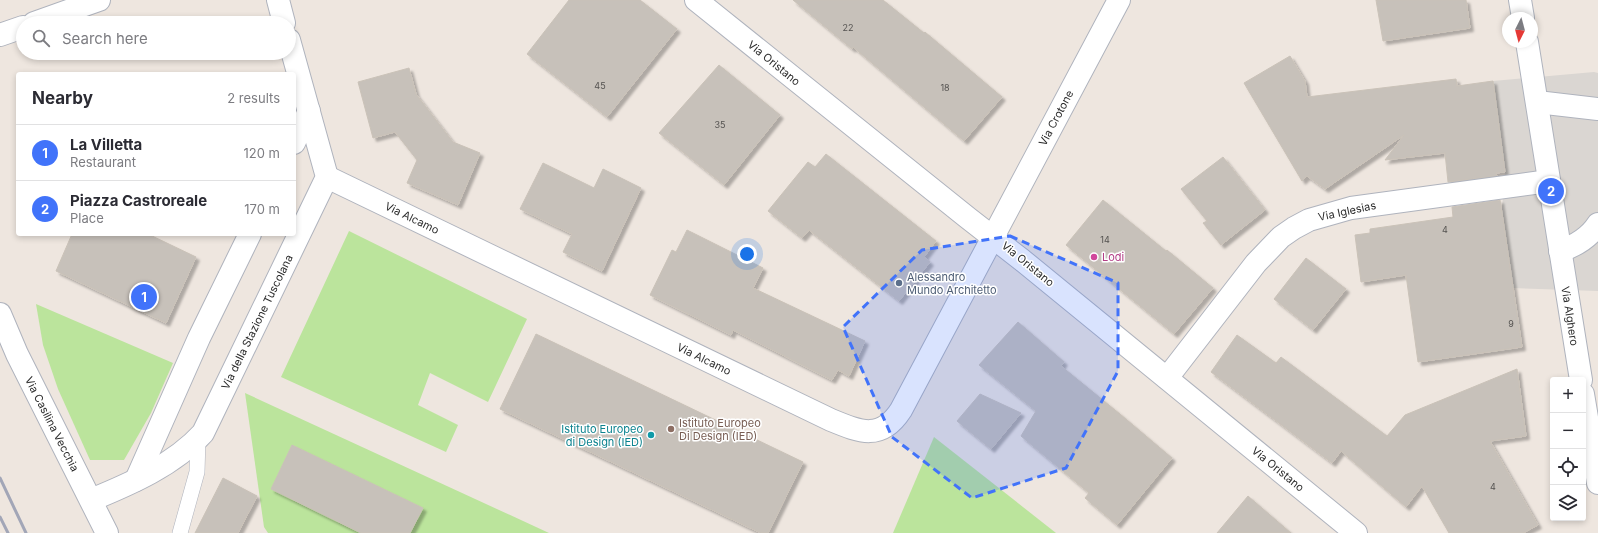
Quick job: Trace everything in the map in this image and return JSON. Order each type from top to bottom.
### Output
[{"type":"street","points":[[54,16],[99,0]]},
{"type":"street","points":[[278,0],[282,16]]},
{"type":"street","name":"Via Oristano","points":[[696,0],[962,213],[993,236],[1350,531]]},
{"type":"street","name":"Via Crotone","points":[[993,236],[1119,0]]},
{"type":"street","points":[[1520,0],[1522,12]]},
{"type":"street","points":[[0,35],[16,29]]},
{"type":"street","name":"Via Alghero","points":[[1528,48],[1581,377]]},
{"type":"street","points":[[295,60],[327,177]]},
{"type":"street","points":[[1537,102],[1598,109]]},
{"type":"street","points":[[296,139],[309,111]]},
{"type":"street","name":"Via Alcamo","points":[[327,177],[824,417],[847,427],[866,432],[877,431],[883,428],[892,422],[902,410],[993,236]]},
{"type":"street","name":"Via della Stazione Tuscolana","points":[[91,500],[136,480],[168,461],[198,439],[203,433],[218,405],[327,177]]},
{"type":"street","name":"Via Iglesias","points":[[1166,378],[1256,263],[1281,238],[1294,228],[1309,220],[1351,208],[1549,181]]},
{"type":"street","points":[[1560,251],[1575,245],[1584,239],[1597,226]]},
{"type":"street","points":[[136,480],[199,338],[249,236]]},
{"type":"street","name":"Via Casilina Vecchia","points":[[0,314],[17,354],[107,533]]},
{"type":"street","points":[[1586,412],[1598,483]]},
{"type":"lane","points":[[180,533],[197,472],[198,439]]},
{"type":"highlighted area","points":[[1010,236],[1118,283],[1118,371],[1066,468],[972,498],[892,437],[843,327],[922,250]]},
{"type":"green space","points":[[349,231],[527,319],[488,402],[430,373],[418,405],[458,425],[446,452],[281,377]]},
{"type":"green space","points":[[36,304],[173,363],[151,413],[124,460],[90,460],[58,389],[43,345]]},
{"type":"green space","points":[[245,393],[549,533],[268,533],[264,527]]},
{"type":"green space","points":[[934,437],[1056,533],[893,533]]},
{"type":"shaded area","points":[[1594,72],[1598,73],[1598,291],[1513,288],[1502,210],[1505,172],[1493,81]]},
{"type":"building","points":[[569,0],[640,0],[677,29],[607,117],[527,54]]},
{"type":"building","points":[[793,0],[883,0],[924,33],[925,32],[1002,97],[964,141],[853,47],[852,49]]},
{"type":"building","points":[[1376,0],[1466,0],[1470,28],[1383,41]]},
{"type":"building","points":[[1290,56],[1305,81],[1307,97],[1456,79],[1457,86],[1493,81],[1505,172],[1496,173],[1497,176],[1448,182],[1445,153],[1385,160],[1404,135],[1325,189],[1307,176],[1302,181],[1244,83]]},
{"type":"building","points":[[719,65],[780,115],[724,185],[659,133]]},
{"type":"building","points":[[409,68],[416,94],[453,142],[480,153],[458,205],[407,183],[417,160],[395,132],[373,138],[358,82]]},
{"type":"building","points":[[826,154],[936,241],[924,257],[930,262],[899,301],[809,230],[802,238],[768,211],[808,162],[815,167]]},
{"type":"building","points":[[1223,157],[1265,210],[1221,245],[1203,223],[1207,221],[1181,189]]},
{"type":"building","points":[[543,163],[594,188],[603,169],[641,188],[602,271],[563,252],[572,234],[520,209]]},
{"type":"building","points":[[1103,200],[1213,288],[1174,334],[1066,245]]},
{"type":"building","points":[[1500,200],[1522,347],[1418,362],[1406,275],[1361,282],[1355,235],[1370,233],[1370,229],[1453,217],[1452,207]]},
{"type":"building","points":[[687,230],[763,268],[753,288],[865,341],[849,376],[838,370],[832,380],[733,330],[731,335],[650,295],[672,250],[676,252]]},
{"type":"building","points":[[71,236],[152,236],[196,257],[166,323],[56,271]]},
{"type":"building","points":[[1306,258],[1346,289],[1313,330],[1274,299]]},
{"type":"building","points":[[1018,322],[1064,362],[1061,366],[1172,458],[1117,525],[1085,498],[1089,493],[1021,436],[1036,411],[979,365]]},
{"type":"building","name":"Istituto Europeo di Design (IED)","points":[[536,334],[803,462],[768,533],[761,533],[500,409]]},
{"type":"building","points":[[1237,335],[1276,363],[1281,357],[1387,436],[1405,415],[1517,369],[1526,436],[1490,441],[1538,525],[1523,533],[1449,533],[1422,486],[1406,507],[1341,451],[1332,463],[1211,372]]},
{"type":"building","points":[[980,394],[1021,413],[991,449],[957,421]]},
{"type":"building","points":[[292,445],[423,508],[410,533],[361,533],[271,489]]},
{"type":"building","points":[[223,478],[257,496],[238,533],[195,533]]},
{"type":"building","points":[[1248,496],[1291,533],[1217,533]]},
{"type":"railway","points":[[0,478],[26,533]]},
{"type":"railway","points":[[0,517],[8,533]]},
{"type":"place","name":"Piazza Castroreale","points":[[1551,191]]},
{"type":"place","name":"Lodi","points":[[1094,257]]},
{"type":"place","name":"Alessandro Mundo Architetto","points":[[899,283]]},
{"type":"place","name":"La Villetta","points":[[144,297]]},
{"type":"place","name":"Istituto Europeo Di Design (IED)","points":[[671,429]]},
{"type":"place","name":"Istituto Europeo di Design (IED)","points":[[651,435]]}]
